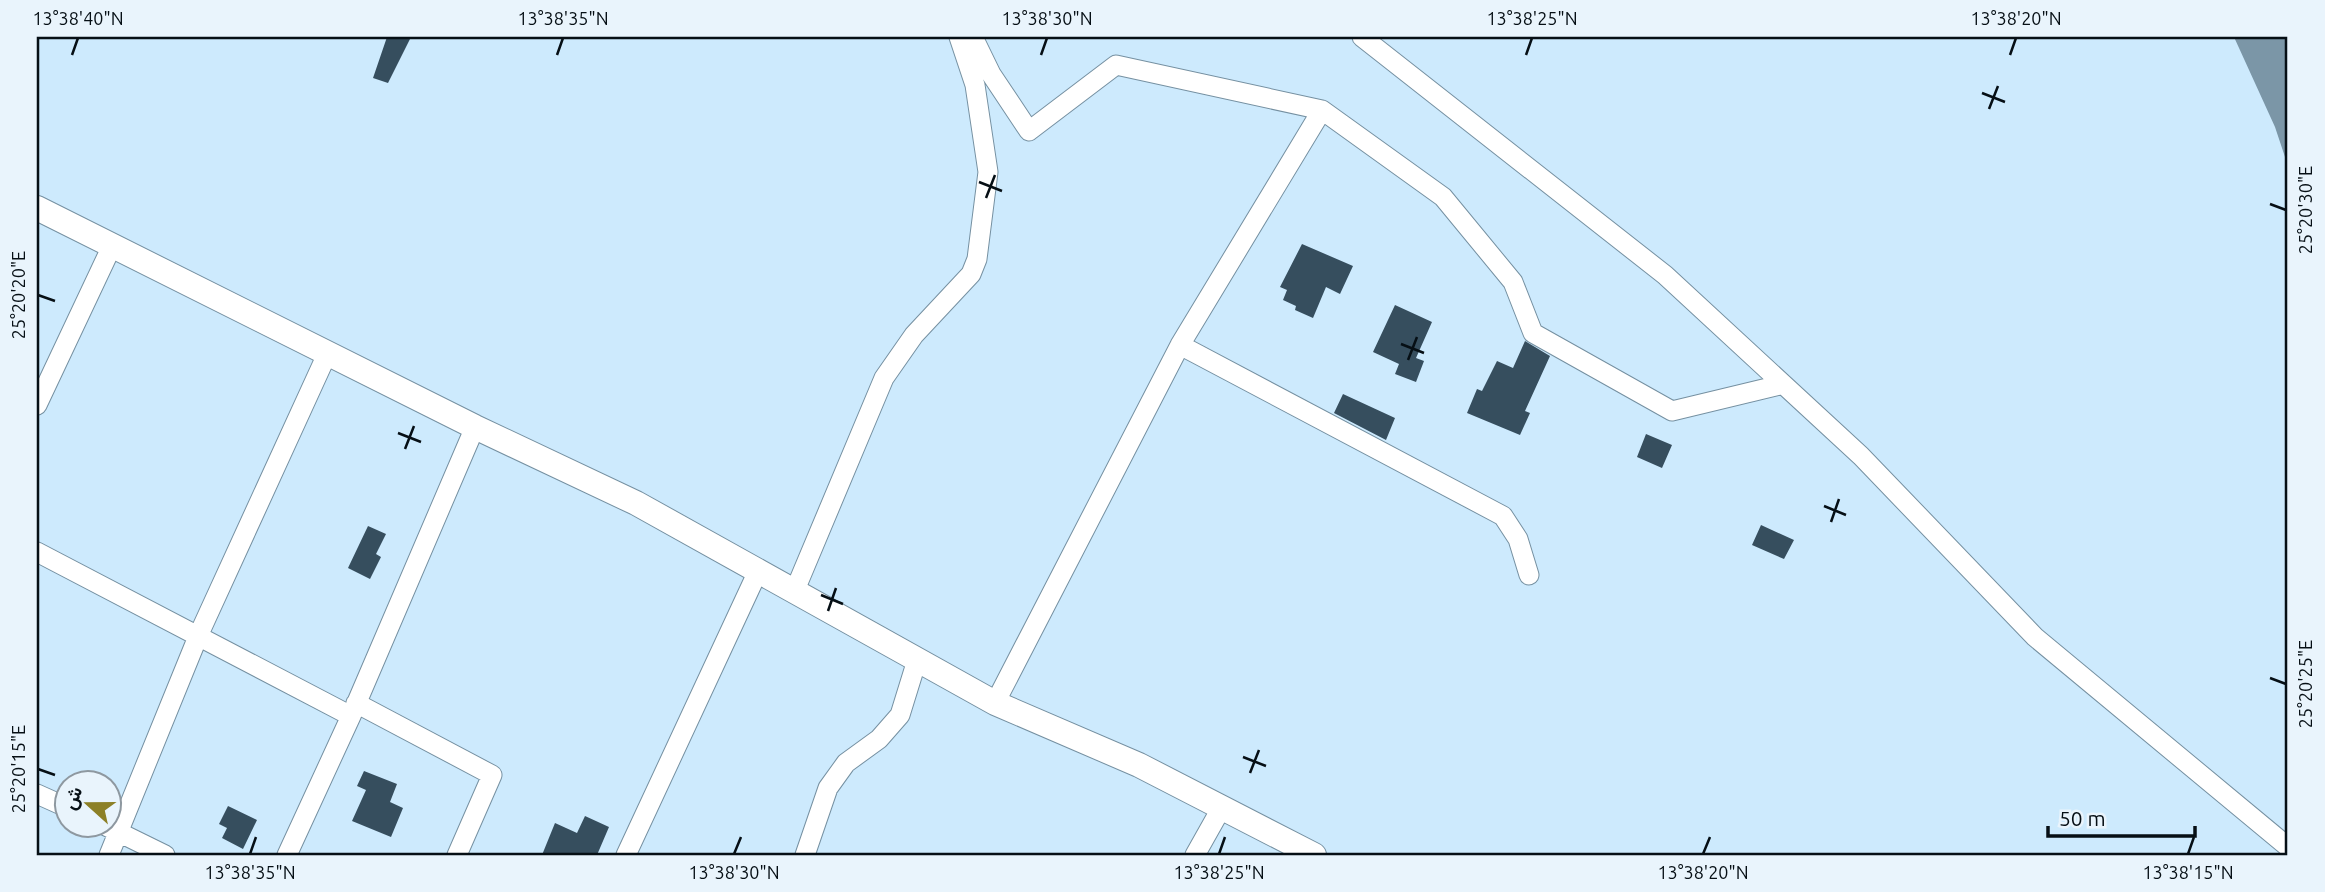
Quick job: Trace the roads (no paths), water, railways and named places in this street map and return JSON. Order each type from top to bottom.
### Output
[{"type":"street","points":[[795,590],[884,378],[914,335],[971,274],[977,259],[988,172],[975,85],[959,37]]},
{"type":"street","points":[[974,37],[991,74],[1029,131],[1116,65],[1322,110],[1443,197],[1513,282],[1533,333],[1672,411],[1780,385]]},
{"type":"street","points":[[1362,37],[1665,275],[1780,385],[1861,456],[2035,637],[2288,847]]},
{"type":"street","points":[[995,702],[1180,345],[1322,110]]},
{"type":"street","points":[[37,208],[111,248],[636,503],[995,702],[1139,765],[1314,855]]},
{"type":"street","points":[[37,405],[111,248]]},
{"type":"street","points":[[1180,345],[1503,516],[1518,539],[1529,575]]},
{"type":"street","points":[[122,809],[328,352]]},
{"type":"street","points":[[287,855],[475,427]]},
{"type":"street","points":[[37,552],[199,634],[492,775],[457,855]]},
{"type":"street","points":[[626,855],[759,569]]},
{"type":"street","points":[[805,855],[828,788],[846,764],[879,739],[900,715],[917,660]]},
{"type":"street","points":[[1195,855],[1222,807]]},
{"type":"street","points":[[122,834],[165,855]]},
{"type":"water","points":[[2234,37],[2288,37],[2288,166],[2275,127]]}]
